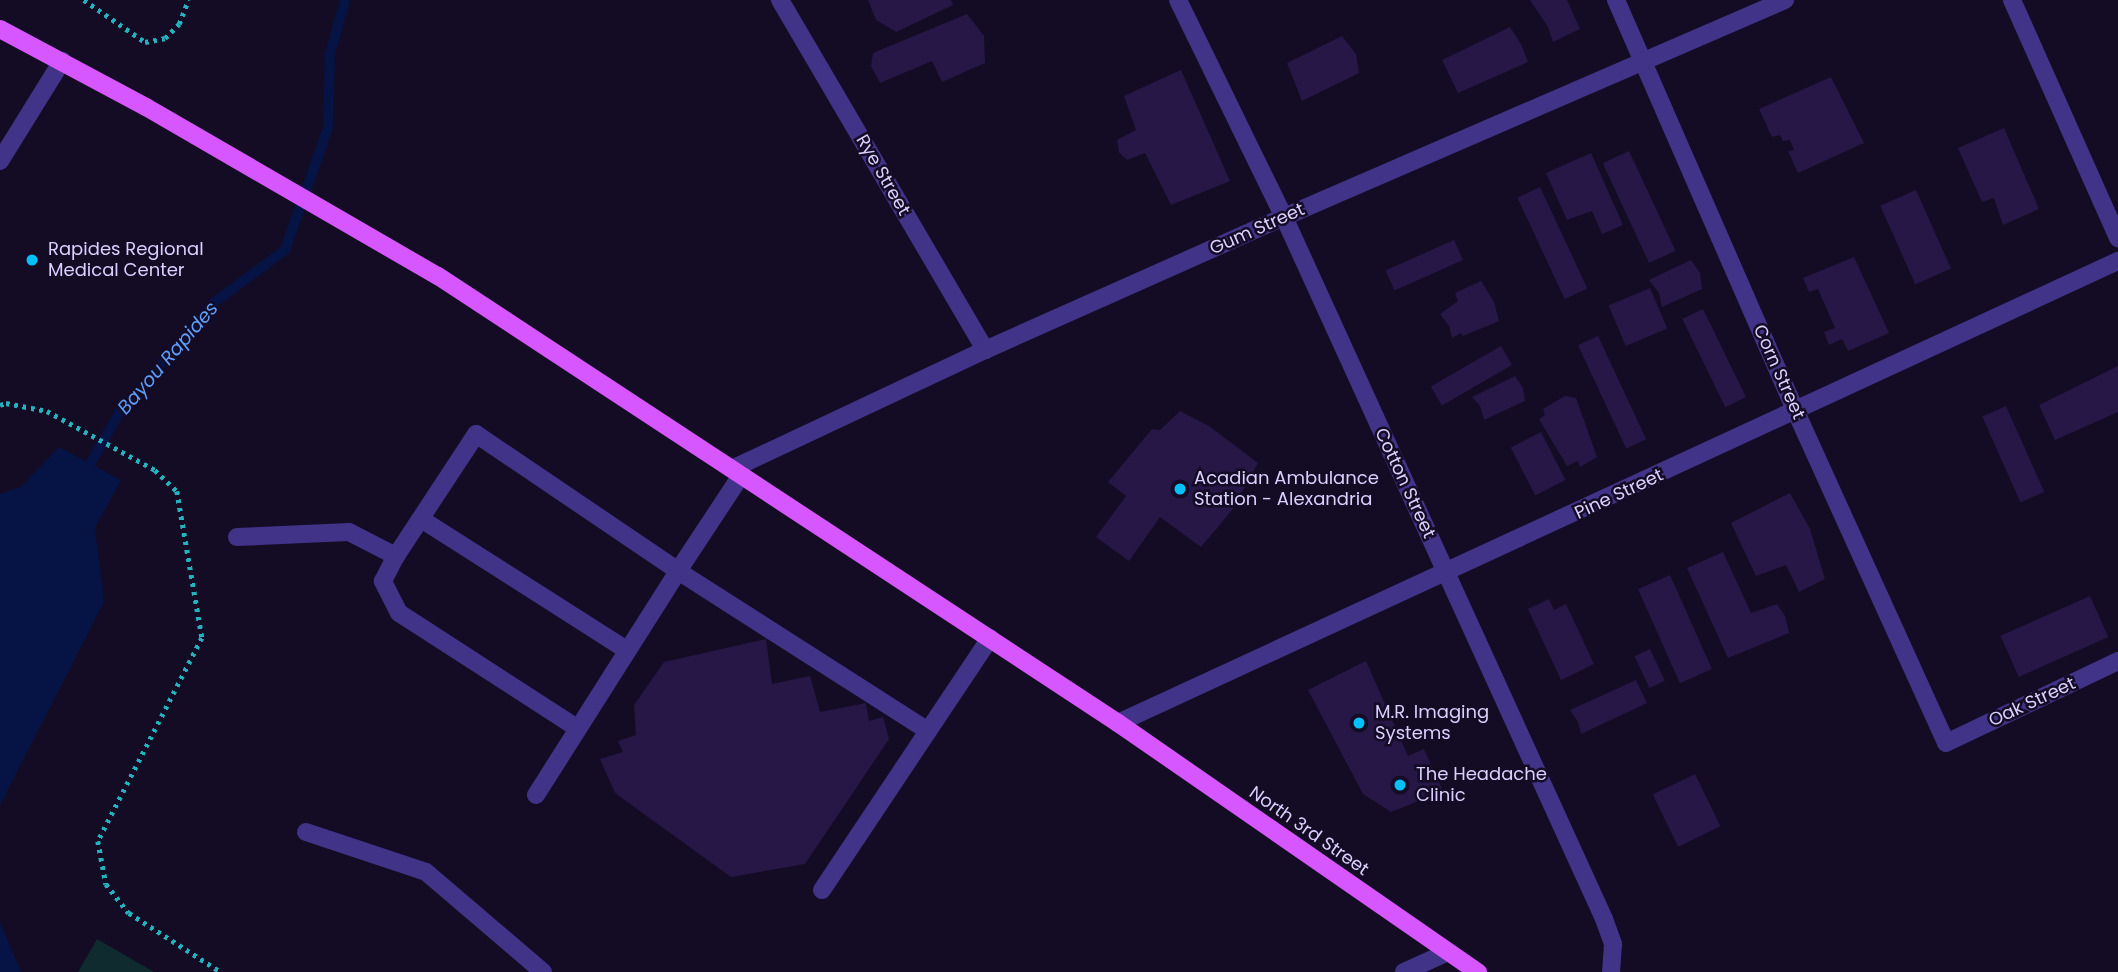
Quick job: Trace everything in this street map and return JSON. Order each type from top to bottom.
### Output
[{"type":"main road","name":"North 3rd Street","points":[[0,29],[146,107],[438,276],[1118,723],[1478,972]]},
{"type":"street","name":"Rye Street","points":[[780,0],[985,350]]},
{"type":"street","name":"Cotton Street","points":[[1178,0],[1284,217],[1604,919],[1613,944],[1611,972]]},
{"type":"street","name":"Corn Street","points":[[1616,0],[1796,412],[1946,743]]},
{"type":"street","name":"Gum Street","points":[[738,471],[985,350],[1785,0]]},
{"type":"street","points":[[2012,0],[2118,238]]},
{"type":"street","points":[[0,161],[7,135],[62,61]]},
{"type":"street","name":"Pine Street","points":[[1118,723],[2118,261]]},
{"type":"street","points":[[577,728],[399,613],[383,581],[396,556],[476,434],[678,571],[928,731]]},
{"type":"street","points":[[536,795],[738,471]]},
{"type":"street","points":[[421,519],[627,650]]},
{"type":"street","points":[[237,537],[349,532],[396,556]]},
{"type":"street","points":[[822,890],[990,638]]},
{"type":"street","name":"Oak Street","points":[[1946,743],[2118,661]]},
{"type":"street","points":[[306,832],[426,872],[543,972]]},
{"type":"street","points":[[1405,972],[1448,952]]},
{"type":"path","points":[[83,0],[145,42],[165,38],[179,24],[188,0]]},
{"type":"path","points":[[0,405],[6,403],[47,411],[155,470],[177,491],[202,638],[98,841],[106,884],[129,913],[221,972]]},
{"type":"green space","points":[[97,939],[154,972],[78,972]]},
{"type":"shaded area","points":[[59,447],[121,480],[95,528],[104,602],[0,805],[0,494],[21,487]]},
{"type":"shaded area","points":[[0,922],[21,972],[0,972]]},
{"type":"building","points":[[868,0],[951,0],[953,5],[896,32],[876,20]]},
{"type":"building","points":[[1530,0],[1567,0],[1580,29],[1553,42],[1548,27]]},
{"type":"building","points":[[967,14],[984,36],[985,63],[942,82],[932,61],[880,83],[871,66],[873,53]]},
{"type":"building","points":[[1510,27],[1528,62],[1458,93],[1442,60]]},
{"type":"building","points":[[1342,36],[1356,54],[1359,73],[1302,101],[1287,63]]},
{"type":"building","points":[[1181,70],[1230,181],[1171,205],[1145,153],[1127,160],[1119,152],[1117,140],[1136,130],[1124,96]]},
{"type":"building","points":[[1831,77],[1864,143],[1798,173],[1788,151],[1794,150],[1790,140],[1783,141],[1780,135],[1772,137],[1759,109]]},
{"type":"building","points":[[2004,128],[2039,209],[2003,225],[1994,198],[1982,202],[1958,148]]},
{"type":"building","points":[[1629,151],[1675,251],[1649,263],[1603,163]]},
{"type":"building","points":[[1591,153],[1623,225],[1602,234],[1592,211],[1567,220],[1546,173]]},
{"type":"building","points":[[1540,187],[1587,289],[1565,299],[1517,198]]},
{"type":"building","points":[[1916,190],[1951,269],[1915,284],[1880,206]]},
{"type":"building","points":[[1454,240],[1463,260],[1394,291],[1385,271]]},
{"type":"building","points":[[1854,257],[1889,333],[1848,351],[1842,339],[1829,345],[1824,332],[1835,328],[1818,289],[1809,292],[1803,278]]},
{"type":"building","points":[[1691,260],[1700,273],[1702,289],[1662,307],[1659,293],[1649,280]]},
{"type":"building","points":[[1481,281],[1494,302],[1499,321],[1452,338],[1449,326],[1440,314],[1458,301],[1455,293]]},
{"type":"building","points":[[1650,288],[1667,329],[1626,346],[1609,306]]},
{"type":"building","points":[[1703,309],[1746,397],[1725,407],[1682,319]]},
{"type":"building","points":[[1598,336],[1646,439],[1626,449],[1578,345]]},
{"type":"building","points":[[1501,346],[1512,365],[1442,406],[1431,386]]},
{"type":"building","points":[[2118,366],[2118,412],[2055,440],[2039,405]]},
{"type":"building","points":[[1515,376],[1523,388],[1525,401],[1484,420],[1480,406],[1472,397]]},
{"type":"building","points":[[1565,396],[1576,398],[1597,457],[1580,467],[1578,461],[1567,466],[1539,419],[1545,415],[1543,409]]},
{"type":"building","points":[[2006,406],[2044,492],[2020,502],[1982,417]]},
{"type":"building","name":"Acadian Ambulance Station - Alexandria","points":[[1180,411],[1209,426],[1258,463],[1232,510],[1201,547],[1160,517],[1129,561],[1096,537],[1126,496],[1108,482],[1152,429],[1160,430]]},
{"type":"building","points":[[1541,432],[1566,480],[1535,496],[1511,447]]},
{"type":"building","points":[[1790,493],[1810,529],[1825,579],[1799,592],[1786,565],[1756,576],[1731,523]]},
{"type":"building","points":[[1723,552],[1751,613],[1777,604],[1785,616],[1789,633],[1728,658],[1687,568]]},
{"type":"building","points":[[1670,575],[1712,669],[1680,683],[1638,589]]},
{"type":"building","points":[[2090,596],[2108,637],[2019,677],[2000,636]]},
{"type":"building","points":[[1549,599],[1554,610],[1566,604],[1594,664],[1561,680],[1528,609]]},
{"type":"building","points":[[766,639],[772,684],[810,676],[820,712],[866,703],[869,721],[883,717],[889,739],[805,864],[731,877],[615,793],[600,759],[623,752],[618,741],[636,735],[634,705],[664,662]]},
{"type":"building","points":[[1650,649],[1665,681],[1649,688],[1635,656]]},
{"type":"building","name":"M.R. Imaging Systems","points":[[1366,661],[1408,756],[1424,749],[1443,791],[1391,812],[1363,794],[1308,690]]},
{"type":"building","points":[[1636,680],[1647,703],[1581,734],[1578,722],[1570,710]]},
{"type":"building","points":[[1695,774],[1720,826],[1678,847],[1653,795]]},
{"type":"waterway","name":"Bayou Rapides","points":[[85,473],[119,413],[212,304],[285,250],[328,128],[330,54],[345,0]]},
{"type":"place","name":"Rapides Regional Medical Center","points":[[32,260]]},
{"type":"place","name":"Acadian Ambulance Station - Alexandria","points":[[1180,489]]},
{"type":"place","name":"M.R. Imaging Systems","points":[[1359,723]]},
{"type":"place","name":"The Headache Clinic","points":[[1400,785]]}]
